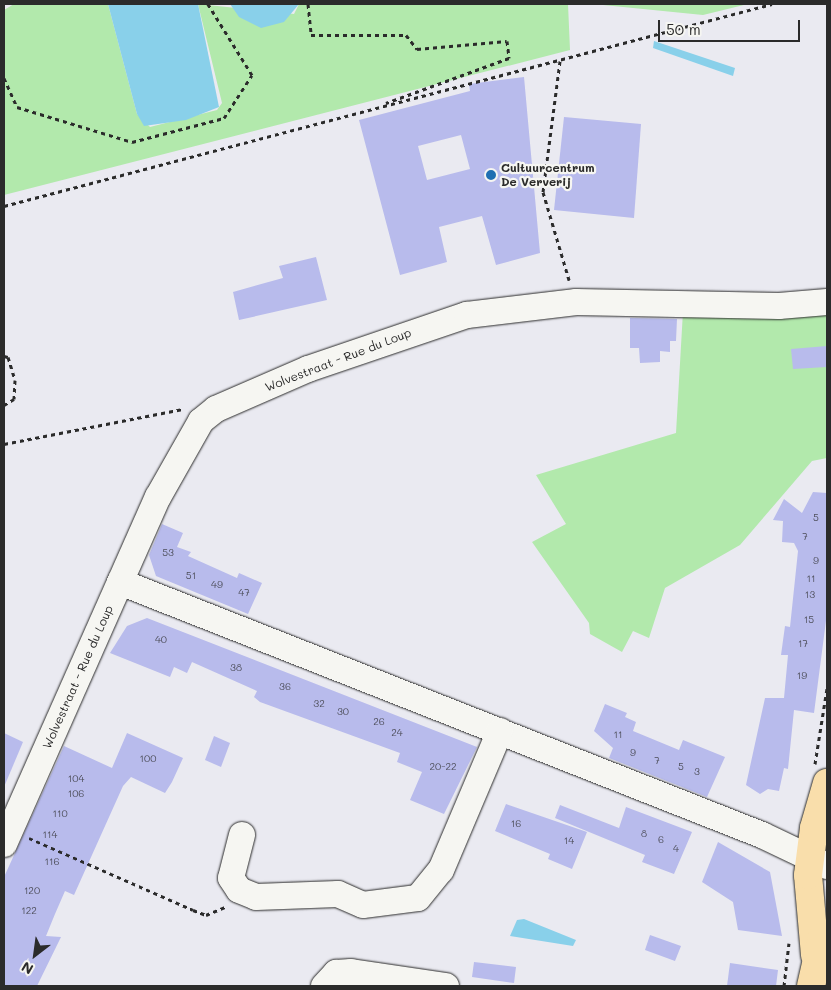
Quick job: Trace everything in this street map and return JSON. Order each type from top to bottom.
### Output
[{"type":"main road","points":[[810,986],[815,955],[821,825],[827,783]]},
{"type":"main road","points":[[815,955],[827,924]]},
{"type":"street","name":"Wolvestraat - Rue du Loup","points":[[7,837],[158,498],[201,421],[216,409],[308,369],[426,327],[510,308],[576,302],[779,306],[827,302]]},
{"type":"street","points":[[120,582],[762,835],[818,863]]},
{"type":"street","points":[[242,835],[231,878],[239,890],[256,897],[338,894],[363,905],[418,898],[441,870],[500,731]]},
{"type":"street","points":[[324,986],[336,973],[351,972],[446,986]]},
{"type":"path","points":[[4,78],[17,107],[132,142],[224,118],[252,75],[208,4]]},
{"type":"path","points":[[308,4],[311,34],[406,34],[416,49],[507,41],[509,58],[366,110]]},
{"type":"path","points":[[4,206],[772,4]]},
{"type":"path","points":[[560,61],[544,192],[576,302]]},
{"type":"path","points":[[4,356],[8,357],[15,380],[14,400],[4,405]]},
{"type":"path","points":[[4,444],[183,409],[201,421]]},
{"type":"path","points":[[7,837],[206,915],[228,908],[239,890]]},
{"type":"green space","points":[[14,4],[108,4],[137,114],[150,127],[217,110],[222,103],[198,4],[294,14],[299,4],[568,4],[570,50],[4,195],[4,10]]},
{"type":"green space","points":[[593,4],[748,4],[703,15]]},
{"type":"green space","points":[[683,311],[827,312],[827,458],[812,461],[740,545],[665,588],[649,638],[633,631],[622,652],[590,634],[589,623],[532,542],[566,524],[536,475],[676,433]]},
{"type":"water","points":[[108,4],[198,4],[219,107],[186,120],[144,126],[137,114]]},
{"type":"water","points":[[230,4],[299,4],[284,22],[261,28],[239,17]]},
{"type":"water","points":[[654,41],[735,68],[733,76],[653,48]]},
{"type":"water","points":[[524,919],[576,940],[573,946],[510,936],[517,920]]},
{"type":"building","name":"Cultuurcentrum De Ververij","points":[[524,77],[540,253],[496,265],[482,216],[439,227],[447,262],[400,275],[359,120],[470,91],[469,84]],"holes":[[[461,135],[470,169],[427,180],[418,146]]]},
{"type":"building","points":[[564,117],[641,124],[634,218],[554,210]]},
{"type":"building","points":[[316,257],[327,300],[239,320],[233,292],[283,278],[279,266]]},
{"type":"building","points":[[630,318],[677,319],[676,341],[670,341],[670,352],[660,351],[660,362],[640,363],[639,348],[630,348]]},
{"type":"building","points":[[827,346],[827,367],[793,369],[791,349]]},
{"type":"building","points":[[813,492],[827,493],[827,613],[814,713],[794,710],[788,769],[784,768],[779,791],[768,789],[760,794],[746,785],[765,698],[784,698],[788,655],[781,655],[785,626],[790,627],[798,551],[794,543],[782,542],[783,521],[773,520],[784,499],[802,513]]},
{"type":"building","points":[[162,524],[183,533],[177,547],[191,552],[188,556],[237,578],[239,573],[262,583],[248,614],[156,576],[149,555]]},
{"type":"building","points":[[147,618],[477,747],[444,814],[410,800],[422,772],[397,762],[400,753],[260,702],[254,697],[257,691],[192,662],[187,673],[174,667],[170,677],[110,653],[127,626]]},
{"type":"building","points":[[605,704],[627,713],[625,717],[636,722],[633,731],[679,750],[683,740],[725,757],[707,797],[609,758],[613,748],[594,731]]},
{"type":"building","points":[[4,733],[23,742],[4,787]]},
{"type":"building","points":[[127,733],[183,758],[172,782],[165,793],[131,777],[123,786],[74,895],[65,891],[55,914],[46,936],[61,937],[37,986],[4,986],[4,877],[64,746],[112,768]]},
{"type":"building","points":[[214,736],[230,743],[221,767],[205,760]]},
{"type":"building","points":[[506,804],[587,832],[572,869],[548,859],[550,854],[495,831]]},
{"type":"building","points":[[560,805],[619,828],[626,807],[692,832],[674,874],[642,862],[645,855],[555,818]]},
{"type":"building","points":[[718,842],[770,872],[782,936],[738,930],[733,902],[702,882]]},
{"type":"building","points":[[650,935],[681,946],[675,961],[645,950]]},
{"type":"building","points":[[474,962],[516,967],[514,983],[472,977]]},
{"type":"building","points":[[730,963],[778,970],[776,986],[727,986]]},
{"type":"place","name":"Cultuurcentrum De Ververij","points":[[491,175]]}]
